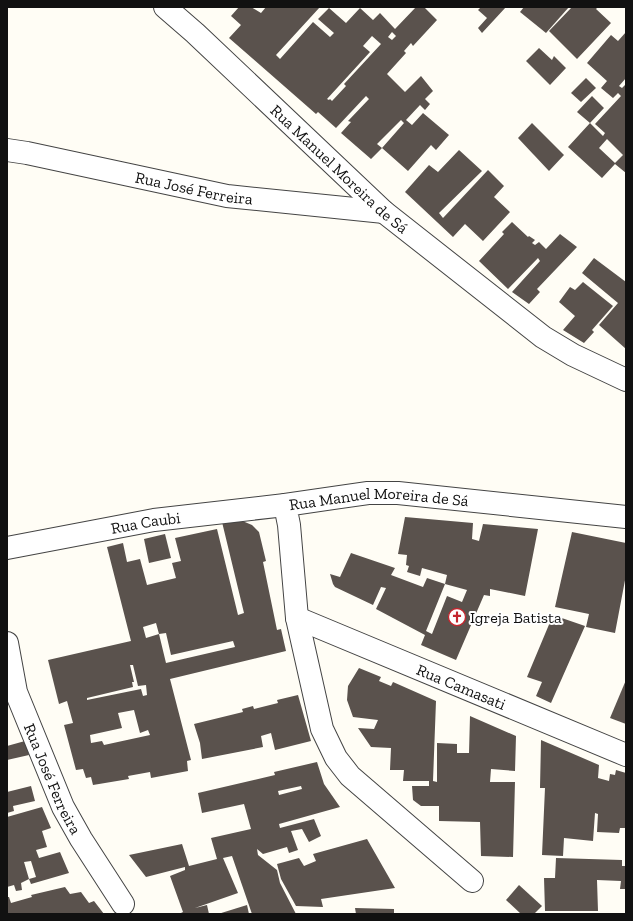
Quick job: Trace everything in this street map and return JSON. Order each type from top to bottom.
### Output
[{"type":"street","name":"Rua Manuel Moreira de Sá","points":[[165,7],[195,33],[384,212],[543,337],[573,355],[626,380]]},
{"type":"street","name":"Rua José Ferreira","points":[[7,150],[227,196],[384,212]]},
{"type":"street","name":"Rua Manuel Moreira de Sá","points":[[472,881],[350,776],[336,758],[322,729],[297,618],[289,525],[285,505],[368,493],[398,493],[626,517]]},
{"type":"street","name":"Rua Caubi","points":[[7,548],[154,520],[285,505]]},
{"type":"street","name":"Rua Camasati","points":[[297,618],[626,755]]},
{"type":"street","name":"Rua José Ferreira","points":[[7,643],[16,692],[63,807],[81,839],[123,904]]},
{"type":"building","points":[[239,7],[251,7],[261,13],[266,7],[320,7],[276,55],[280,59],[313,22],[330,37],[334,33],[318,19],[329,8],[346,23],[360,8],[373,20],[380,13],[395,29],[416,7],[424,7],[437,20],[413,46],[411,43],[404,51],[406,53],[387,74],[405,92],[421,76],[433,91],[425,99],[430,104],[425,110],[420,105],[406,120],[412,125],[423,113],[449,135],[436,150],[431,145],[408,171],[382,148],[371,159],[341,133],[351,122],[348,121],[369,99],[366,96],[336,128],[318,112],[316,114],[229,38],[241,25],[231,16]],"holes":[[[392,32],[396,36],[392,40],[388,37]],[[372,36],[381,44],[344,84],[346,86],[332,101],[327,99],[370,52],[363,46]],[[401,120],[404,123],[382,148],[377,144]]]},
{"type":"building","points":[[481,7],[506,7],[482,33],[478,28],[487,18],[478,10]]},
{"type":"building","points":[[524,7],[569,7],[546,33],[520,12]]},
{"type":"building","points":[[572,7],[598,7],[596,9],[611,23],[577,59],[549,31]]},
{"type":"building","points":[[626,32],[626,78],[619,86],[622,88],[626,84],[626,173],[615,164],[602,178],[568,147],[590,123],[603,136],[605,133],[595,124],[621,96],[618,93],[613,98],[601,88],[607,81],[587,63],[611,35],[618,41]],"holes":[[[607,139],[623,155],[615,163],[599,148]]]},
{"type":"building","points":[[539,48],[552,60],[554,56],[566,68],[550,85],[526,61]]},
{"type":"building","points":[[586,78],[596,88],[581,102],[571,93]]},
{"type":"building","points":[[592,96],[604,108],[590,123],[577,112]]},
{"type":"building","points":[[532,123],[564,155],[549,171],[518,138]]},
{"type":"building","points":[[459,150],[482,171],[439,213],[443,218],[488,170],[504,186],[494,197],[510,212],[483,241],[465,224],[453,237],[405,192],[429,165],[438,172]]},
{"type":"building","points":[[512,222],[528,237],[529,236],[535,240],[532,243],[535,245],[539,242],[546,249],[560,234],[577,247],[537,289],[540,292],[529,304],[512,292],[540,261],[538,258],[508,289],[479,261],[504,234],[502,232]]},
{"type":"building","points":[[594,258],[626,282],[626,349],[599,325],[618,303],[582,273]]},
{"type":"building","points":[[583,282],[613,306],[592,330],[594,332],[584,343],[563,330],[575,316],[559,302],[570,287],[575,290]]},
{"type":"building","points":[[405,517],[473,523],[472,539],[479,541],[483,524],[538,529],[525,596],[490,589],[490,596],[484,595],[456,660],[421,645],[425,635],[376,609],[386,588],[381,587],[373,605],[335,587],[333,584],[330,574],[340,577],[351,553],[395,568],[391,575],[423,587],[427,578],[445,584],[447,575],[422,568],[420,576],[407,572],[409,566],[406,565],[407,555],[398,554]],"holes":[[[445,584],[467,590],[462,602],[447,596],[432,634],[426,631]]]},
{"type":"building","points":[[240,520],[252,525],[259,532],[266,561],[263,562],[277,630],[281,629],[286,651],[170,679],[191,760],[187,761],[188,771],[151,778],[150,772],[128,776],[129,779],[93,785],[91,777],[86,778],[83,769],[76,770],[64,725],[73,723],[67,701],[59,704],[48,660],[131,641],[107,547],[123,543],[127,562],[140,559],[147,585],[176,578],[172,563],[181,561],[175,538],[217,529],[238,615],[244,613],[222,522]],"holes":[[[156,623],[159,634],[146,638],[143,627]],[[166,633],[171,655],[233,641],[235,647],[166,663],[159,634]],[[130,665],[133,665],[138,686],[146,685],[147,695],[143,696],[141,689],[87,700],[87,698],[133,687],[132,682],[134,682]],[[134,710],[140,733],[148,730],[150,735],[104,745],[102,741],[91,743],[90,735],[122,728],[118,713]]]},
{"type":"building","points":[[572,532],[626,543],[626,575],[615,633],[586,627],[589,614],[555,607]]},
{"type":"building","points":[[165,534],[171,558],[149,563],[144,539]]},
{"type":"building","points":[[553,615],[585,626],[551,703],[536,696],[542,682],[527,677]]},
{"type":"building","points":[[359,668],[381,677],[379,681],[391,686],[393,682],[436,701],[433,781],[437,782],[437,743],[457,744],[457,753],[469,753],[470,716],[516,736],[515,771],[491,769],[490,782],[515,782],[513,857],[481,856],[480,822],[439,821],[439,806],[421,806],[413,800],[412,786],[429,786],[429,781],[403,781],[404,770],[390,770],[391,748],[371,747],[358,728],[374,729],[378,720],[353,717],[347,700],[348,686]]},
{"type":"building","points":[[626,680],[626,724],[610,718]]},
{"type":"building","points":[[298,695],[311,741],[275,750],[271,733],[261,736],[263,747],[202,759],[200,743],[194,724],[243,712],[242,709],[253,706],[254,709],[278,703],[277,700]]},
{"type":"building","points":[[541,740],[599,765],[598,778],[609,781],[610,774],[615,775],[616,770],[626,773],[625,828],[620,828],[619,833],[597,832],[598,814],[595,813],[593,841],[564,838],[563,856],[542,855],[545,788],[540,788]]},
{"type":"building","points":[[25,741],[29,755],[7,760],[7,746]]},
{"type":"building","points":[[317,762],[324,784],[340,807],[279,824],[280,828],[314,819],[321,836],[309,842],[302,829],[291,831],[298,850],[289,853],[287,847],[263,854],[257,849],[258,855],[277,870],[280,883],[296,914],[252,914],[232,856],[223,858],[238,893],[195,908],[207,905],[209,914],[179,914],[183,912],[170,876],[185,870],[185,867],[146,877],[129,855],[182,844],[189,866],[217,859],[211,838],[251,829],[244,804],[202,813],[198,793],[275,775],[274,772]],"holes":[[[301,786],[302,789],[279,795],[278,791]]]},
{"type":"building","points":[[31,786],[35,801],[13,806],[14,811],[7,813],[7,792]]},
{"type":"building","points":[[42,807],[51,828],[42,831],[47,847],[36,850],[39,858],[60,852],[69,873],[31,884],[29,879],[21,883],[22,890],[16,891],[14,885],[7,887],[7,817]],"holes":[[[31,861],[36,877],[29,879],[24,862]]]},
{"type":"building","points":[[367,839],[395,888],[321,899],[323,907],[296,906],[281,879],[277,864],[299,858],[304,866],[316,861],[313,854]]},
{"type":"building","points":[[556,858],[622,860],[622,866],[626,866],[626,889],[620,889],[621,881],[597,880],[598,911],[545,911],[544,878],[555,878]]},
{"type":"building","points":[[519,885],[542,906],[534,914],[521,914],[506,900]]},
{"type":"building","points":[[65,887],[70,894],[81,892],[89,903],[94,901],[104,914],[7,914],[7,897],[9,897],[11,903],[32,897],[31,895]]},
{"type":"building","points":[[247,905],[249,914],[218,914]]},
{"type":"building","points":[[355,908],[394,909],[394,914],[356,914]]},
{"type":"place","name":"Igreja Batista","points":[[457,617]]}]
